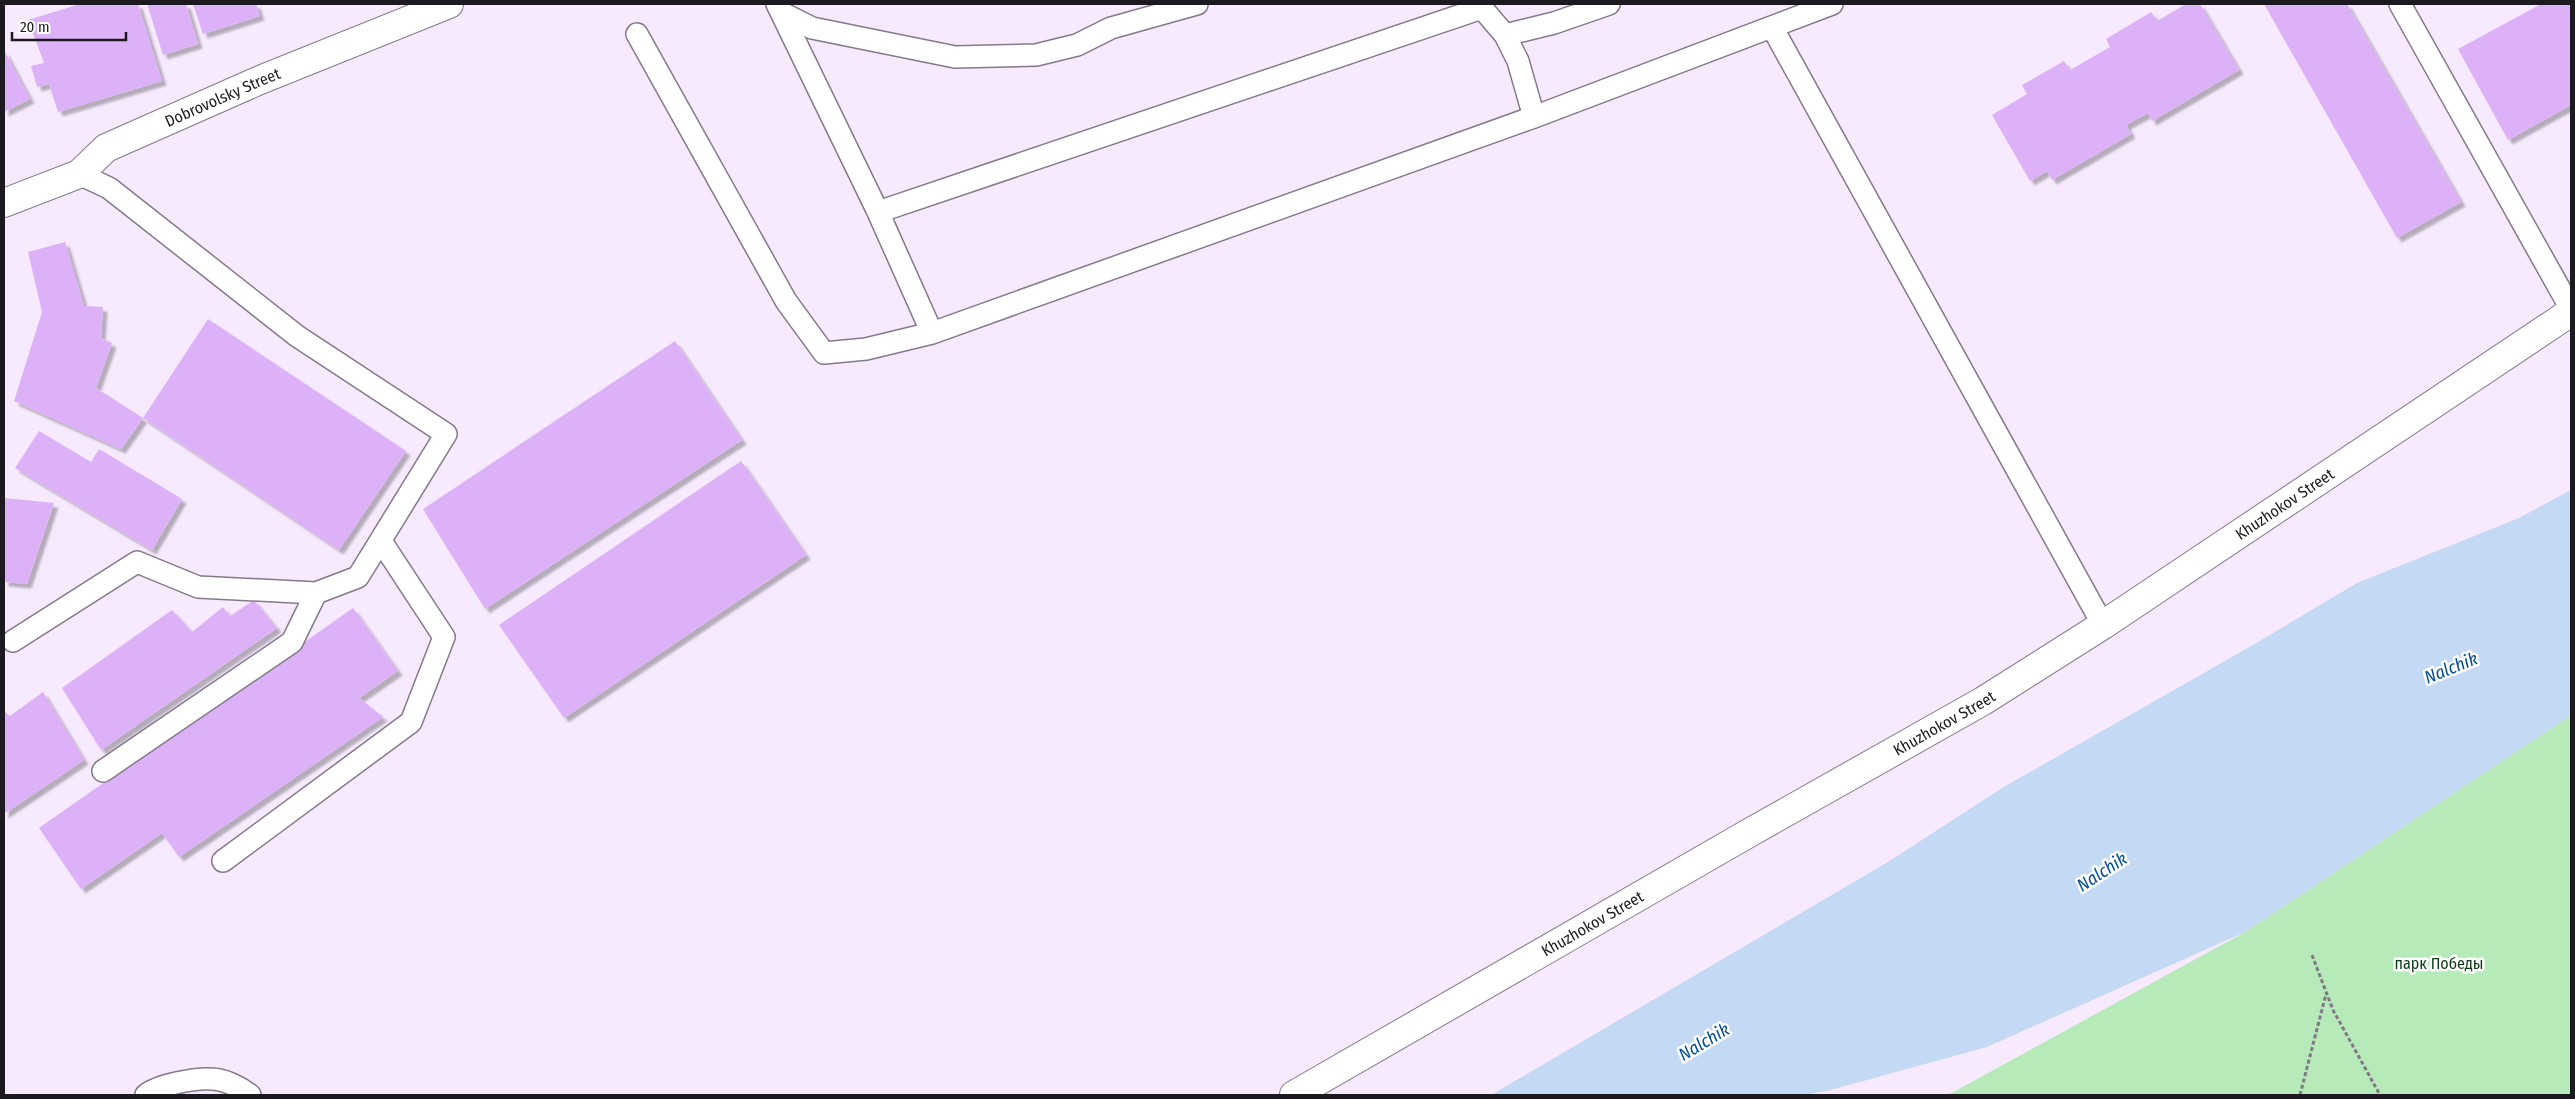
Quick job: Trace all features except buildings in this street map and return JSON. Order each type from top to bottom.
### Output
[{"type":"street","name":"Dobrovolsky Street","points":[[4,203],[79,174],[106,148],[260,80],[449,4]]},
{"type":"street","name":"Khuzhokov Street","points":[[1294,1095],[1749,833],[1983,701],[2103,624],[2571,310]]},
{"type":"lane","points":[[780,8],[812,28],[955,57],[973,57],[1036,55],[1077,45],[1111,28],[1197,4]]},
{"type":"lane","points":[[1505,35],[1554,23],[1608,4]]},
{"type":"lane","points":[[637,34],[786,301],[824,354],[866,349],[932,332],[1534,117],[1832,4]]},
{"type":"lane","points":[[2400,4],[2571,310]]},
{"type":"lane","points":[[878,212],[1483,6],[1505,35],[1518,61],[1534,117]]},
{"type":"lane","points":[[780,8],[878,212],[932,332]]},
{"type":"lane","points":[[1772,26],[2103,624]]},
{"type":"lane","points":[[13,641],[138,562],[198,587],[316,593],[358,577],[446,434],[297,336],[109,188],[79,174]]},
{"type":"lane","points":[[223,861],[411,722],[444,637],[381,541]]},
{"type":"lane","points":[[103,770],[292,642],[316,593]]},
{"type":"lane","points":[[146,1095],[177,1082],[211,1078],[241,1088],[250,1095]]},
{"type":"path","points":[[2312,955],[2332,1010],[2380,1095]]},
{"type":"path","points":[[2300,1095],[2326,993]]},
{"type":"green space","name":"парк Победы","points":[[2571,715],[2571,1095],[1948,1095],[2245,932]]},
{"type":"water","name":"Nalchik","points":[[2571,490],[2571,715],[2245,932],[1987,1047],[1827,1091],[1803,1095],[1491,1095],[1888,862],[2002,788],[2253,645],[2357,583],[2519,518]]}]
